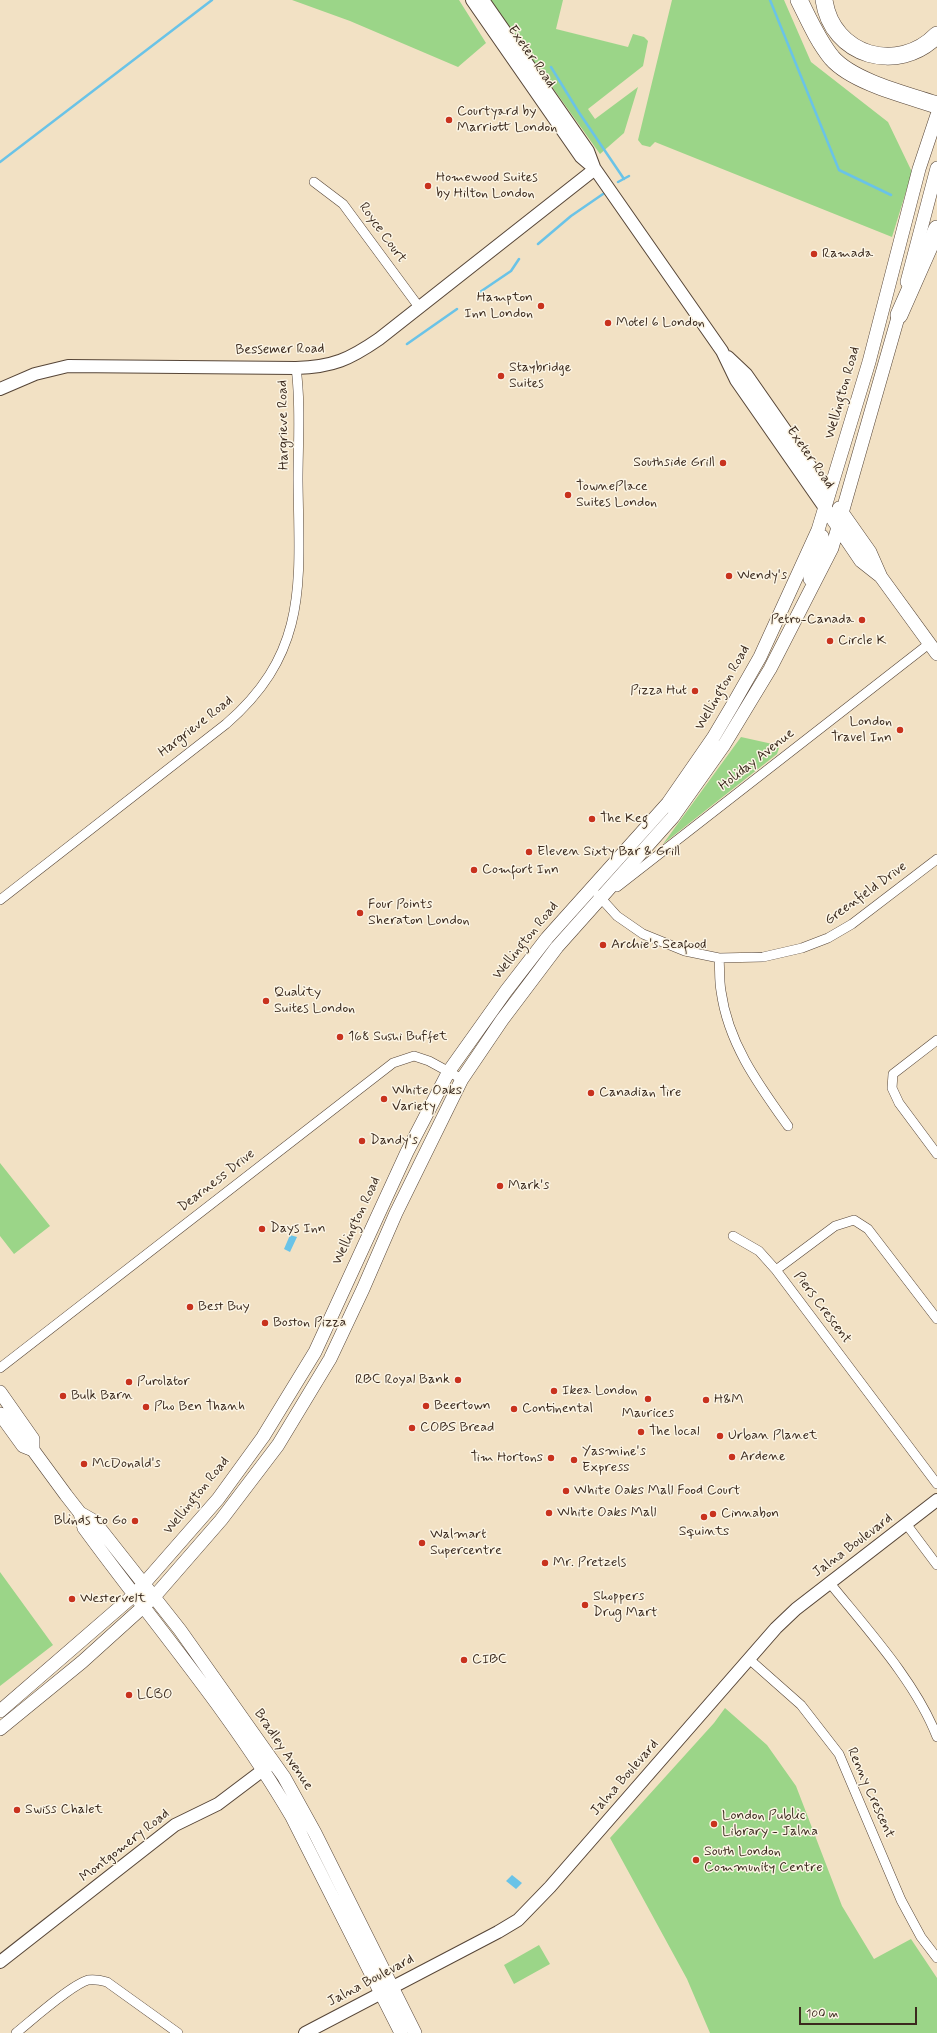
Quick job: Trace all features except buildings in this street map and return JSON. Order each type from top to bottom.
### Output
[{"type":"highway","points":[[799,0],[817,36],[833,59],[858,77],[937,105]]},
{"type":"highway","points":[[824,0],[831,20],[840,34],[854,47],[878,56],[896,57],[912,53],[928,45],[937,35]]},
{"type":"highway","points":[[899,315],[937,229]]},
{"type":"main road","name":"Wellington Road","points":[[0,1710],[134,1595],[218,1499],[263,1437],[312,1358],[422,1121],[449,1071],[506,991],[547,938],[668,803],[713,738],[762,652],[826,510],[869,362],[919,169],[937,115]]},
{"type":"main road","name":"Wellington Road","points":[[0,1729],[82,1662],[154,1597],[221,1520],[278,1445],[326,1365],[363,1290],[404,1195],[462,1079],[517,999],[557,947],[673,817],[724,745],[770,669],[797,619],[832,548],[899,315],[937,168]]},
{"type":"main road","name":"Exeter Road","points":[[830,493],[870,552],[881,577],[937,654]]},
{"type":"main road","name":"Exeter Road","points":[[826,510],[861,561],[881,577]]},
{"type":"main road","points":[[797,619],[816,557],[826,510]]},
{"type":"main road","points":[[312,1358],[326,1365]]},
{"type":"main road","name":"Bradley Avenue","points":[[0,1392],[33,1439],[34,1450],[80,1513],[84,1528],[198,1678],[268,1765]]},
{"type":"main road","name":"Bradley Avenue","points":[[0,1414],[23,1446],[34,1450]]},
{"type":"main road","name":"Bradley Avenue","points":[[80,1513],[94,1521],[188,1641],[268,1765],[292,1817],[386,1990],[415,2033]]},
{"type":"main road","name":"Bradley Avenue","points":[[386,1990],[401,2033]]},
{"type":"street","name":"Exeter Road","points":[[472,0],[581,157],[595,169]]},
{"type":"street","name":"Exeter Road","points":[[483,0],[588,151],[595,169],[722,350],[746,374],[830,493]]},
{"type":"street","name":"Bessemer Road","points":[[0,389],[35,374],[68,366],[296,368],[334,364],[356,355],[595,169]]},
{"type":"street","name":"Royce Court","points":[[314,182],[343,204],[419,307]]},
{"type":"street","name":"Exeter Road","points":[[722,350],[736,380],[826,510]]},
{"type":"street","name":"Hargrieve Road","points":[[0,900],[226,724],[250,702],[273,672],[290,633],[299,591],[296,368]]},
{"type":"street","name":"Holiday Avenue","points":[[601,898],[930,643]]},
{"type":"street","name":"Greenfield Drive","points":[[591,889],[617,916],[642,934],[685,951],[719,958],[763,958],[802,948],[828,938],[852,924],[937,859]]},
{"type":"street","points":[[719,958],[720,991],[727,1020],[736,1046],[751,1074],[788,1126]]},
{"type":"street","points":[[937,1040],[892,1074],[892,1088],[899,1103],[937,1154]]},
{"type":"street","name":"Dearness Drive","points":[[0,1368],[393,1062],[414,1056],[429,1061],[462,1079]]},
{"type":"street","name":"Piers Crescent","points":[[937,1320],[868,1230],[854,1220],[835,1226],[776,1270],[937,1484]]},
{"type":"street","points":[[733,1236],[760,1251],[776,1270]]},
{"type":"street","name":"Jalna Boulevard","points":[[304,2033],[518,1920],[550,1887],[749,1659],[796,1609],[829,1582],[907,1525],[937,1500]]},
{"type":"street","points":[[907,1525],[937,1565]]},
{"type":"street","points":[[829,1582],[908,1683],[920,1701],[937,1737]]},
{"type":"street","name":"Renny Crescent","points":[[749,1659],[801,1705],[839,1754],[902,1900],[921,1937],[937,1958]]},
{"type":"street","name":"Montgomery Road","points":[[0,1962],[175,1825],[218,1804],[268,1765]]},
{"type":"street","points":[[16,2033],[74,1987],[89,1980],[99,1979],[106,1982],[178,2033]]},
{"type":"green space","points":[[292,0],[459,0],[486,43],[458,67],[350,21]]},
{"type":"green space","points":[[490,0],[563,0],[556,29],[628,47],[633,34],[644,37],[648,41],[643,66],[588,109],[595,119],[638,87],[624,133],[600,154]]},
{"type":"green space","points":[[672,0],[784,0],[811,62],[888,122],[912,172],[892,237],[655,142],[650,147],[642,145],[638,140]]},
{"type":"green space","points":[[741,737],[777,745],[779,748],[777,754],[663,844]]},
{"type":"green space","points":[[0,1163],[50,1226],[14,1254],[0,1236]]},
{"type":"green space","points":[[0,1572],[53,1645],[0,1686]]},
{"type":"green space","points":[[725,1708],[767,1745],[796,1786],[842,1906],[874,1959],[911,1939],[937,1978],[937,2033],[710,2033],[687,1979],[610,1838],[714,1723]]},
{"type":"green space","points":[[539,1945],[550,1964],[514,1984],[504,1965]]},
{"type":"water","points":[[290,1235],[297,1237],[290,1252],[284,1249]]},
{"type":"water","points":[[512,1875],[522,1883],[516,1889],[506,1881]]},
{"type":"waterway","points":[[0,162],[212,0]]},
{"type":"waterway","points":[[770,0],[839,170],[891,195]]},
{"type":"waterway","points":[[551,67],[578,111],[624,179]]},
{"type":"waterway","points":[[618,182],[629,176]]},
{"type":"waterway","points":[[538,244],[571,216],[603,194]]},
{"type":"waterway","points":[[480,292],[511,271],[519,259]]},
{"type":"waterway","points":[[407,344],[457,309]]},
{"type":"place","name":"Courtyard by Marriott London","points":[[449,120]]},
{"type":"place","name":"Homewood Suites by Hilton London","points":[[428,186]]},
{"type":"place","name":"Ramada","points":[[814,254]]},
{"type":"place","name":"Hampton Inn London","points":[[541,306]]},
{"type":"place","name":"Motel 6 London","points":[[608,323]]},
{"type":"place","name":"Staybridge Suites","points":[[501,376]]},
{"type":"place","name":"Southside Grill","points":[[723,463]]},
{"type":"place","name":"TownePlace Suites London","points":[[568,495]]},
{"type":"place","name":"Wendy's","points":[[729,576]]},
{"type":"place","name":"Petro-Canada","points":[[862,620]]},
{"type":"place","name":"Circle K","points":[[830,641]]},
{"type":"place","name":"Pizza Hut","points":[[695,691]]},
{"type":"place","name":"London Travel Inn","points":[[900,730]]},
{"type":"place","name":"The Keg","points":[[592,819]]},
{"type":"place","name":"Eleven Sixty Bar & Grill","points":[[529,852]]},
{"type":"place","name":"Comfort Inn","points":[[474,870]]},
{"type":"place","name":"Four Points Sheraton London","points":[[360,913]]},
{"type":"place","name":"Archie's Seafood","points":[[603,945]]},
{"type":"place","name":"Quality Suites London","points":[[266,1001]]},
{"type":"place","name":"168 Sushi Buffet","points":[[340,1037]]},
{"type":"place","name":"Canadian Tire","points":[[591,1093]]},
{"type":"place","name":"White Oaks Variety","points":[[384,1099]]},
{"type":"place","name":"Dandy's","points":[[362,1141]]},
{"type":"place","name":"Mark's","points":[[500,1186]]},
{"type":"place","name":"Days Inn","points":[[262,1229]]},
{"type":"place","name":"Best Buy","points":[[190,1307]]},
{"type":"place","name":"Boston Pizza","points":[[265,1323]]},
{"type":"place","name":"RBC Royal Bank","points":[[458,1380]]},
{"type":"place","name":"Purolator","points":[[129,1382]]},
{"type":"place","name":"Ikea London","points":[[554,1391]]},
{"type":"place","name":"Bulk Barn","points":[[63,1396]]},
{"type":"place","name":"Maurices","points":[[648,1399]]},
{"type":"place","name":"H&M","points":[[706,1400]]},
{"type":"place","name":"Beertown","points":[[426,1406]]},
{"type":"place","name":"Pho Ben Thanh","points":[[146,1407]]},
{"type":"place","name":"Continental","points":[[514,1409]]},
{"type":"place","name":"COBS Bread","points":[[412,1428]]},
{"type":"place","name":"The local","points":[[641,1432]]},
{"type":"place","name":"Urban Planet","points":[[720,1436]]},
{"type":"place","name":"Ardene","points":[[732,1457]]},
{"type":"place","name":"Tim Hortons","points":[[551,1458]]},
{"type":"place","name":"Yasmine's Express","points":[[574,1460]]},
{"type":"place","name":"McDonald's","points":[[84,1464]]},
{"type":"place","name":"White Oaks Mall Food Court","points":[[566,1491]]},
{"type":"place","name":"White Oaks Mall","points":[[549,1513]]},
{"type":"place","name":"Cinnabon","points":[[713,1514]]},
{"type":"place","name":"Squints","points":[[704,1517]]},
{"type":"place","name":"Blinds to Go","points":[[135,1521]]},
{"type":"place","name":"Walmart Supercentre","points":[[422,1543]]},
{"type":"place","name":"Mr. Pretzels","points":[[545,1563]]},
{"type":"place","name":"Westervelt","points":[[72,1599]]},
{"type":"place","name":"Shoppers Drug Mart","points":[[585,1605]]},
{"type":"place","name":"CIBC","points":[[464,1660]]},
{"type":"place","name":"LCBO","points":[[129,1695]]},
{"type":"place","name":"Swiss Chalet","points":[[17,1810]]},
{"type":"place","name":"London Public Library - Jalna","points":[[714,1824]]},
{"type":"place","name":"South London Community Centre","points":[[696,1860]]}]
